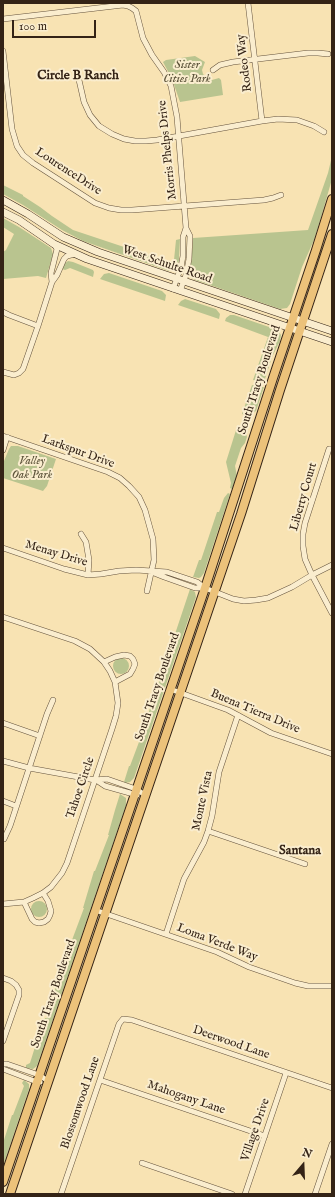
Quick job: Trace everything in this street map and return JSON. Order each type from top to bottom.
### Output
[{"type":"main road","name":"South Tracy Boulevard","points":[[3,1182],[205,588],[332,199]]},
{"type":"main road","name":"West Schulte Road","points":[[3,200],[28,214],[63,237],[80,245],[180,281],[332,331]]},
{"type":"main road","name":"West Schulte Road","points":[[3,212],[19,220],[54,244],[101,265],[332,342]]},
{"type":"main road","name":"South Tracy Boulevard","points":[[10,1194],[214,592],[332,234]]},
{"type":"street","name":"Rodeo Way","points":[[248,3],[262,121]]},
{"type":"street","name":"Morris Phelps Drive","points":[[3,19],[122,5],[128,6],[136,11],[143,38],[152,55],[164,72],[170,86],[177,117],[186,228],[190,236],[190,245],[188,271],[180,281],[176,290]]},
{"type":"street","name":"LourenceDrive","points":[[3,51],[12,129],[17,146],[33,163],[96,203],[109,208],[132,210],[264,200],[281,195]]},
{"type":"street","points":[[213,70],[220,65],[255,59],[308,53],[328,54]]},
{"type":"street","points":[[79,80],[84,102],[90,115],[99,126],[124,139],[140,141],[157,140],[278,119],[297,120],[314,126],[324,132]]},
{"type":"street","points":[[52,282],[51,273],[57,249],[54,244]]},
{"type":"street","points":[[3,372],[14,375],[23,369],[52,282],[64,259],[67,256],[75,254]]},
{"type":"street","points":[[3,312],[38,326]]},
{"type":"street","points":[[3,450],[5,436]]},
{"type":"street","name":"Larkspur Drive","points":[[5,436],[108,472],[120,478],[129,486],[139,497],[145,510],[154,548],[154,560],[147,591]]},
{"type":"street","name":"Liberty Court","points":[[329,448],[305,523],[303,534],[305,559],[332,613]]},
{"type":"street","points":[[81,534],[86,542],[89,560],[88,575]]},
{"type":"street","name":"Menay Drive","points":[[3,548],[64,569],[88,575],[136,570],[167,572],[197,582],[214,592],[233,599],[244,601],[268,598],[292,587],[332,565]]},
{"type":"street","name":"Tahoe Circle","points":[[3,617],[83,645],[98,655],[104,662],[115,682],[118,703],[116,716],[95,780],[66,863],[58,879],[43,893],[24,902],[3,904]]},
{"type":"street","points":[[104,662],[124,655],[130,656],[133,659],[135,664],[130,674],[115,682]]},
{"type":"street","name":"Buena Tierra Drive","points":[[170,689],[228,710],[271,733],[332,754]]},
{"type":"street","points":[[4,838],[54,700]]},
{"type":"street","name":"Monte Vista","points":[[166,934],[184,879],[208,831],[219,772],[238,715]]},
{"type":"street","points":[[3,723],[40,736]]},
{"type":"street","points":[[3,762],[95,780],[107,780],[145,795]]},
{"type":"street","points":[[3,801],[16,806]]},
{"type":"street","points":[[208,831],[305,864]]},
{"type":"street","points":[[24,902],[32,919],[35,922],[44,922],[48,919],[50,911],[48,901],[43,893]]},
{"type":"street","name":"Loma Verde Way","points":[[95,910],[217,952],[249,967],[295,983],[308,986],[332,986]]},
{"type":"street","points":[[3,978],[16,985],[19,990],[19,995],[3,1041]]},
{"type":"street","name":"Deerwood Lane","points":[[124,1020],[132,1020],[332,1088]]},
{"type":"street","name":"Blossomwood Lane","points":[[61,1194],[118,1024],[124,1020]]},
{"type":"street","points":[[3,1064],[7,1064],[38,1078]]},
{"type":"street","points":[[3,1069],[48,1081]]},
{"type":"street","name":"Village Drive","points":[[245,1194],[286,1073]]},
{"type":"street","name":"Mahogany Lane","points":[[100,1080],[265,1136]]},
{"type":"street","points":[[315,1194],[332,1144]]},
{"type":"street","points":[[142,1163],[232,1194]]},
{"type":"green space","name":"Sister Cities Park","points":[[195,56],[205,62],[202,70],[206,77],[212,80],[219,78],[221,80],[223,95],[180,102],[172,79],[163,62],[166,60]]},
{"type":"green space","points":[[332,156],[332,179],[322,214],[314,240],[302,267],[290,304],[287,308],[280,309],[191,278],[193,238],[308,230],[328,173]]},
{"type":"green space","points":[[3,185],[23,195],[73,230],[169,262],[174,260],[176,240],[180,239],[177,269],[169,271],[83,241],[3,194]]},
{"type":"green space","points":[[3,218],[51,248],[53,254],[46,278],[38,276],[3,279],[3,252],[6,250],[14,234],[3,227]]},
{"type":"green space","points":[[68,261],[93,270],[93,277],[70,268],[65,270],[62,269],[64,264]]},
{"type":"green space","points":[[109,273],[162,291],[166,295],[165,301],[100,279],[104,274]]},
{"type":"green space","points":[[185,299],[216,309],[220,314],[219,319],[178,305]]},
{"type":"green space","points":[[230,315],[275,329],[281,335],[265,379],[262,382],[253,380],[268,337],[225,321]]},
{"type":"green space","points":[[252,385],[264,387],[256,411],[252,414],[245,415],[242,414]]},
{"type":"green space","points":[[237,427],[245,431],[247,437],[241,448],[235,466],[237,476],[232,489],[230,488],[231,483],[226,462]]},
{"type":"green space","name":"Valley Oak Park","points":[[11,446],[18,446],[56,459],[47,486],[43,491],[3,478],[4,461]]},
{"type":"green space","points":[[228,493],[230,494],[204,573],[199,578],[193,577],[199,560],[201,560],[217,512],[219,512],[224,498]]},
{"type":"green space","points":[[190,589],[195,592],[195,600],[134,778],[130,782],[125,783],[124,782],[129,766],[144,731],[154,693],[167,664],[174,641],[173,640]]},
{"type":"green space","points":[[121,658],[128,663],[129,666],[124,673],[121,674],[114,669],[113,666],[118,659]]},
{"type":"green space","points":[[120,794],[126,798],[126,805],[37,1066],[33,1069],[26,1068],[26,1065],[30,1063],[45,1018],[47,1018],[62,964],[84,908],[94,871],[109,835]]},
{"type":"green space","points":[[39,901],[46,906],[47,909],[42,916],[39,917],[32,912],[31,909],[36,902]]},
{"type":"green space","points":[[24,1080],[29,1084],[29,1089],[3,1166],[3,1143],[12,1115],[24,1086],[22,1083]]},
{"type":"district","name":"Circle B Ranch","points":[[78,76]]},
{"type":"district","name":"Santana","points":[[300,851]]}]
